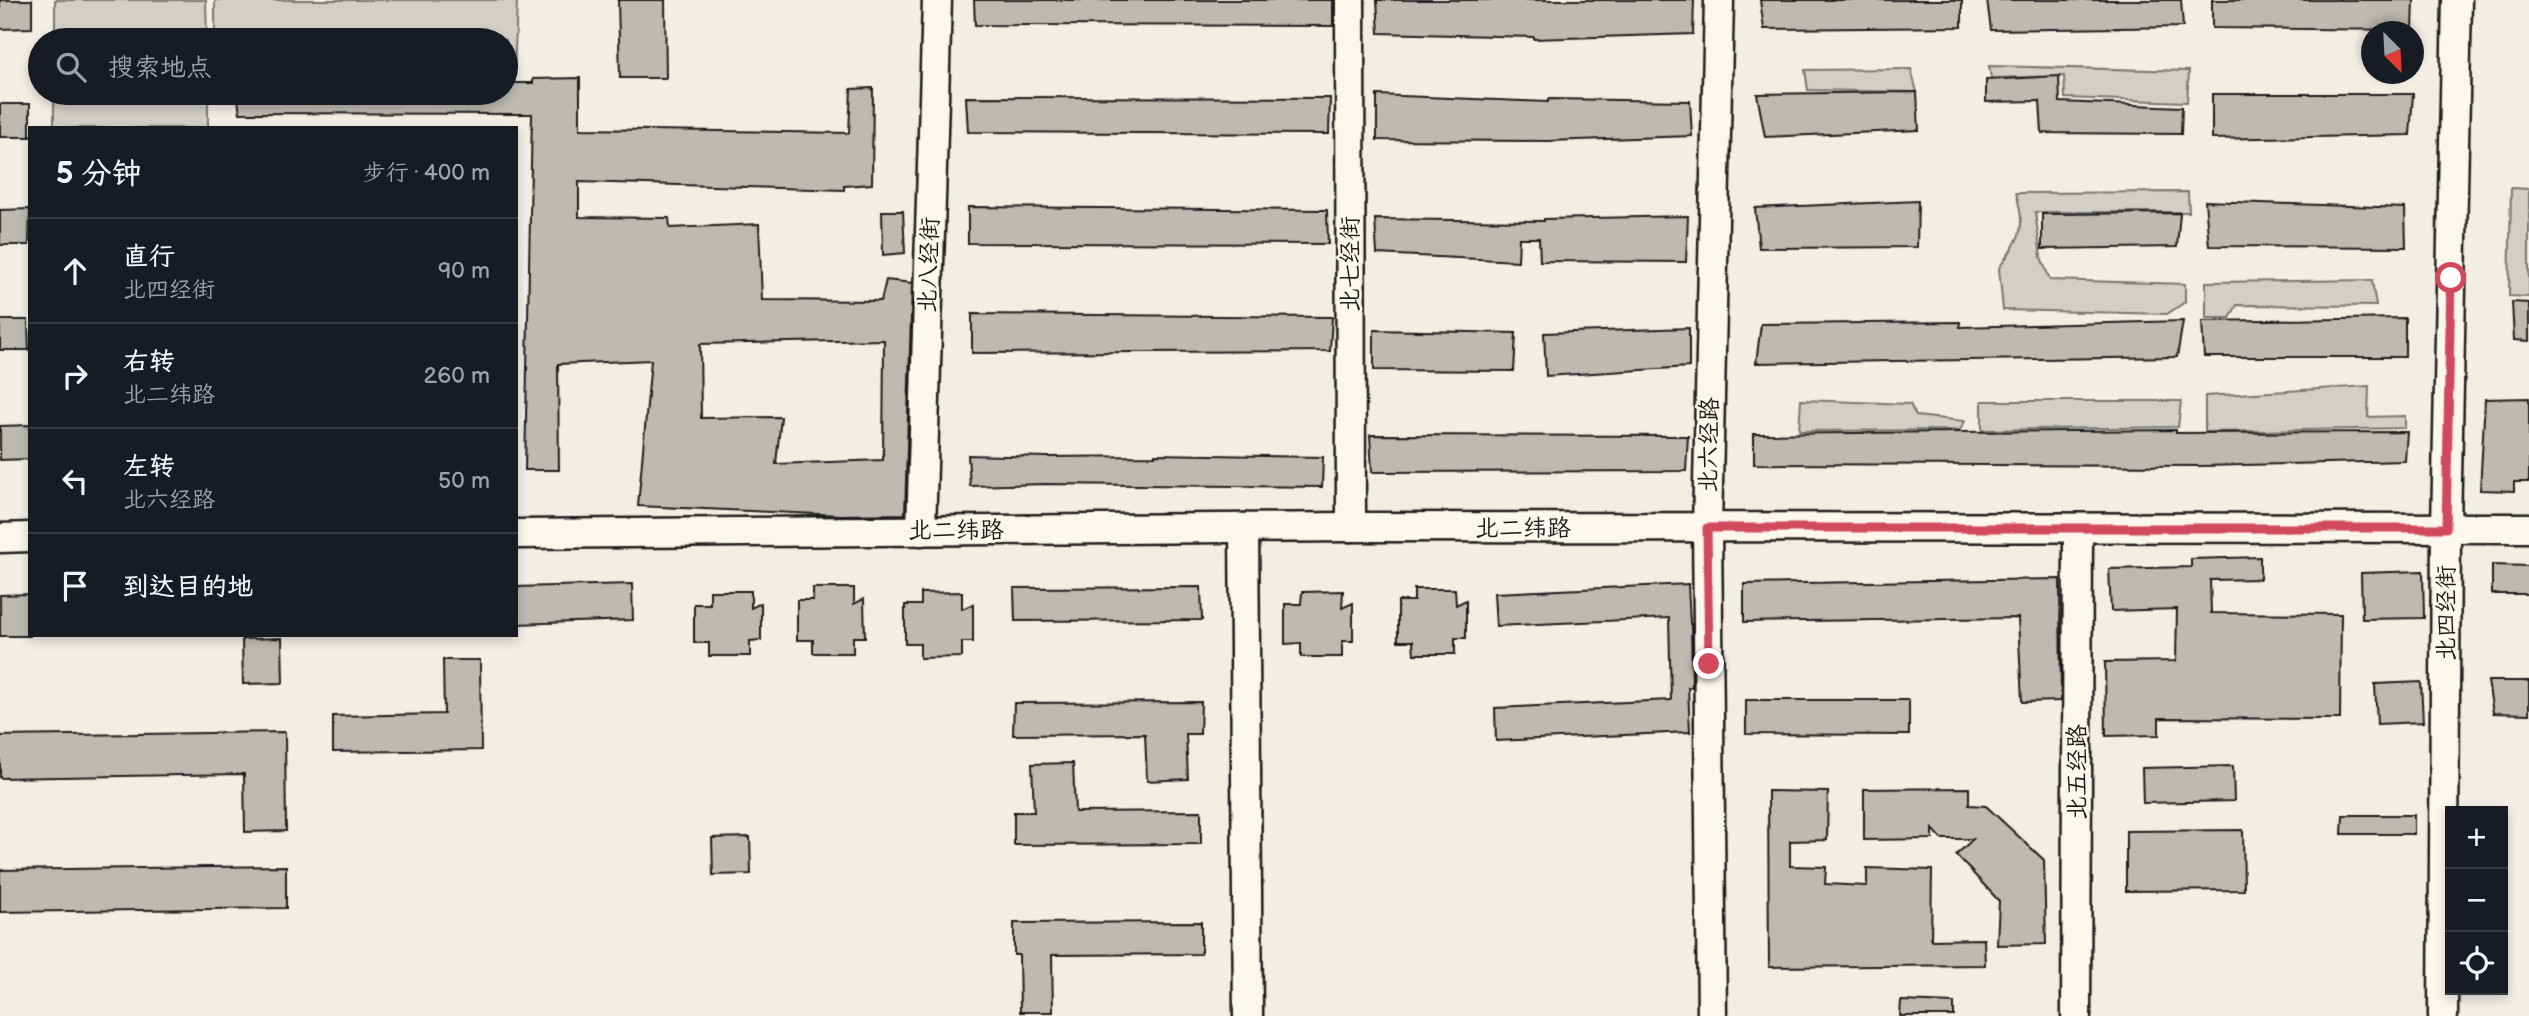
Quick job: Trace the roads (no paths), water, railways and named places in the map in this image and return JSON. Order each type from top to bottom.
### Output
[{"type":"street","name":"北八经街","points":[[920,531],[937,0]]},
{"type":"street","name":"北七经街","points":[[1350,0],[1351,527]]},
{"type":"street","name":"北六经路","points":[[1712,1016],[1707,528],[1719,0]]},
{"type":"street","name":"北四经街","points":[[2444,1016],[2446,528],[2457,0]]},
{"type":"street","name":"北二纬路","points":[[518,534],[1351,527],[2529,528]]},
{"type":"street","points":[[1244,528],[1248,1016]]},
{"type":"street","name":"北五经路","points":[[2076,1016],[2078,528]]},
{"type":"street","points":[[0,538],[28,537]]}]
